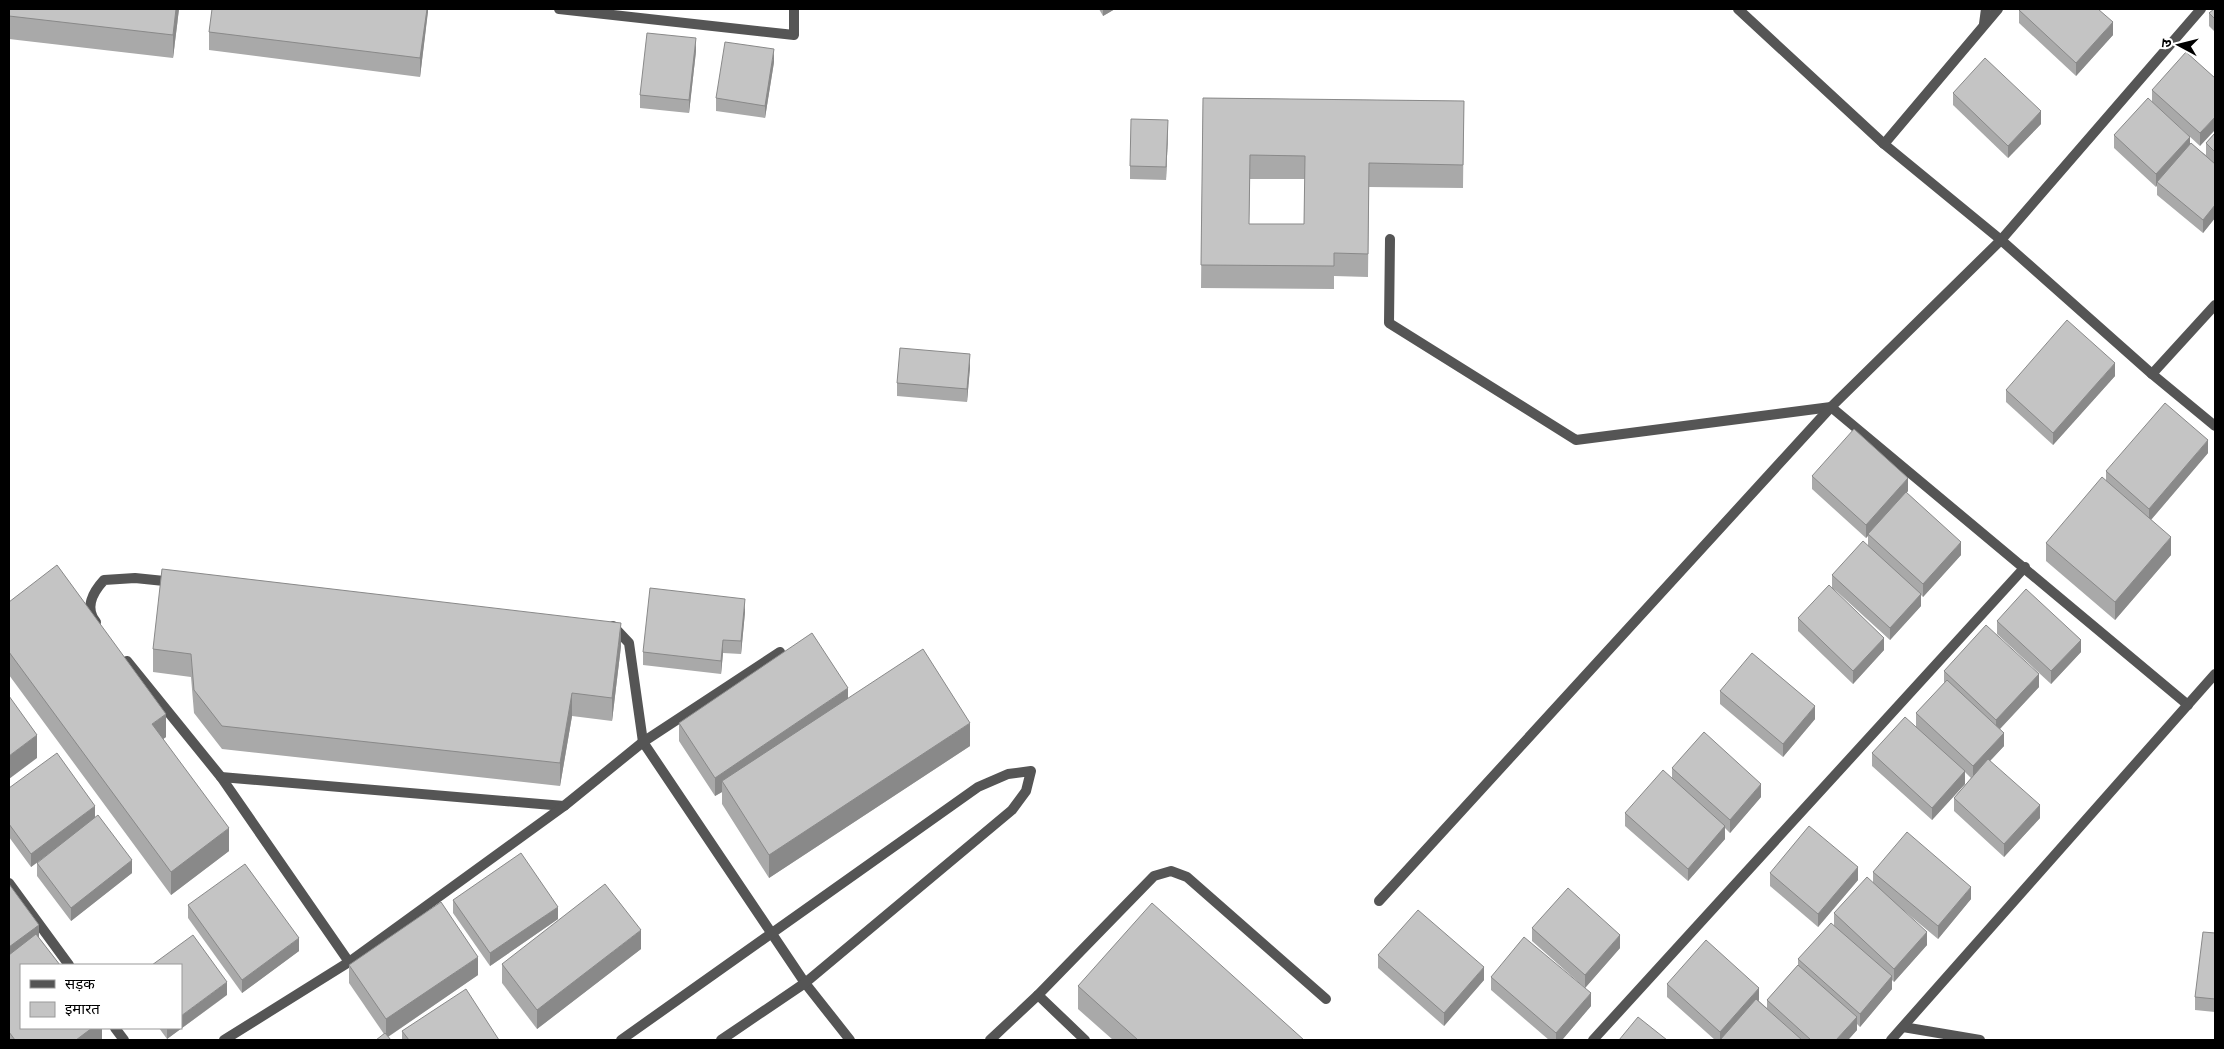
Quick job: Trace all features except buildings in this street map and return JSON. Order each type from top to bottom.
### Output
[{"type":"street","points":[[559,9],[794,35],[794,9]]},
{"type":"street","points":[[1738,9],[1884,144],[2001,240],[2152,374],[2215,426]]},
{"type":"street","points":[[1984,24],[1986,9]]},
{"type":"street","points":[[1884,144],[1998,9]]},
{"type":"street","points":[[1379,901],[1831,407],[2001,240],[2201,9]]},
{"type":"street","points":[[1390,239],[1389,323],[1576,440],[1831,407],[2188,704]]},
{"type":"street","points":[[2152,374],[2215,305]]},
{"type":"street","points":[[1593,1040],[2025,567]]},
{"type":"street","points":[[104,633],[92,618],[90,606],[94,591],[104,580],[135,578],[185,583]]},
{"type":"street","points":[[599,622],[614,626],[629,643],[644,742],[805,983],[850,1040]]},
{"type":"street","points":[[224,1040],[349,962],[564,806],[644,742],[780,652]]},
{"type":"street","points":[[123,656],[220,777],[349,962]]},
{"type":"street","points":[[1891,1040],[2215,674]]},
{"type":"street","points":[[621,1040],[978,787],[1008,774],[1031,771],[1026,791],[1012,810],[805,983],[721,1040]]},
{"type":"street","points":[[220,777],[564,806]]},
{"type":"street","points":[[990,1040],[1154,876],[1171,871],[1187,877],[1326,999]]},
{"type":"street","points":[[9,883],[68,964]]},
{"type":"street","points":[[1038,994],[1085,1040]]},
{"type":"street","points":[[1903,1027],[1980,1040]]},
{"type":"street","points":[[116,1029],[124,1040]]}]
